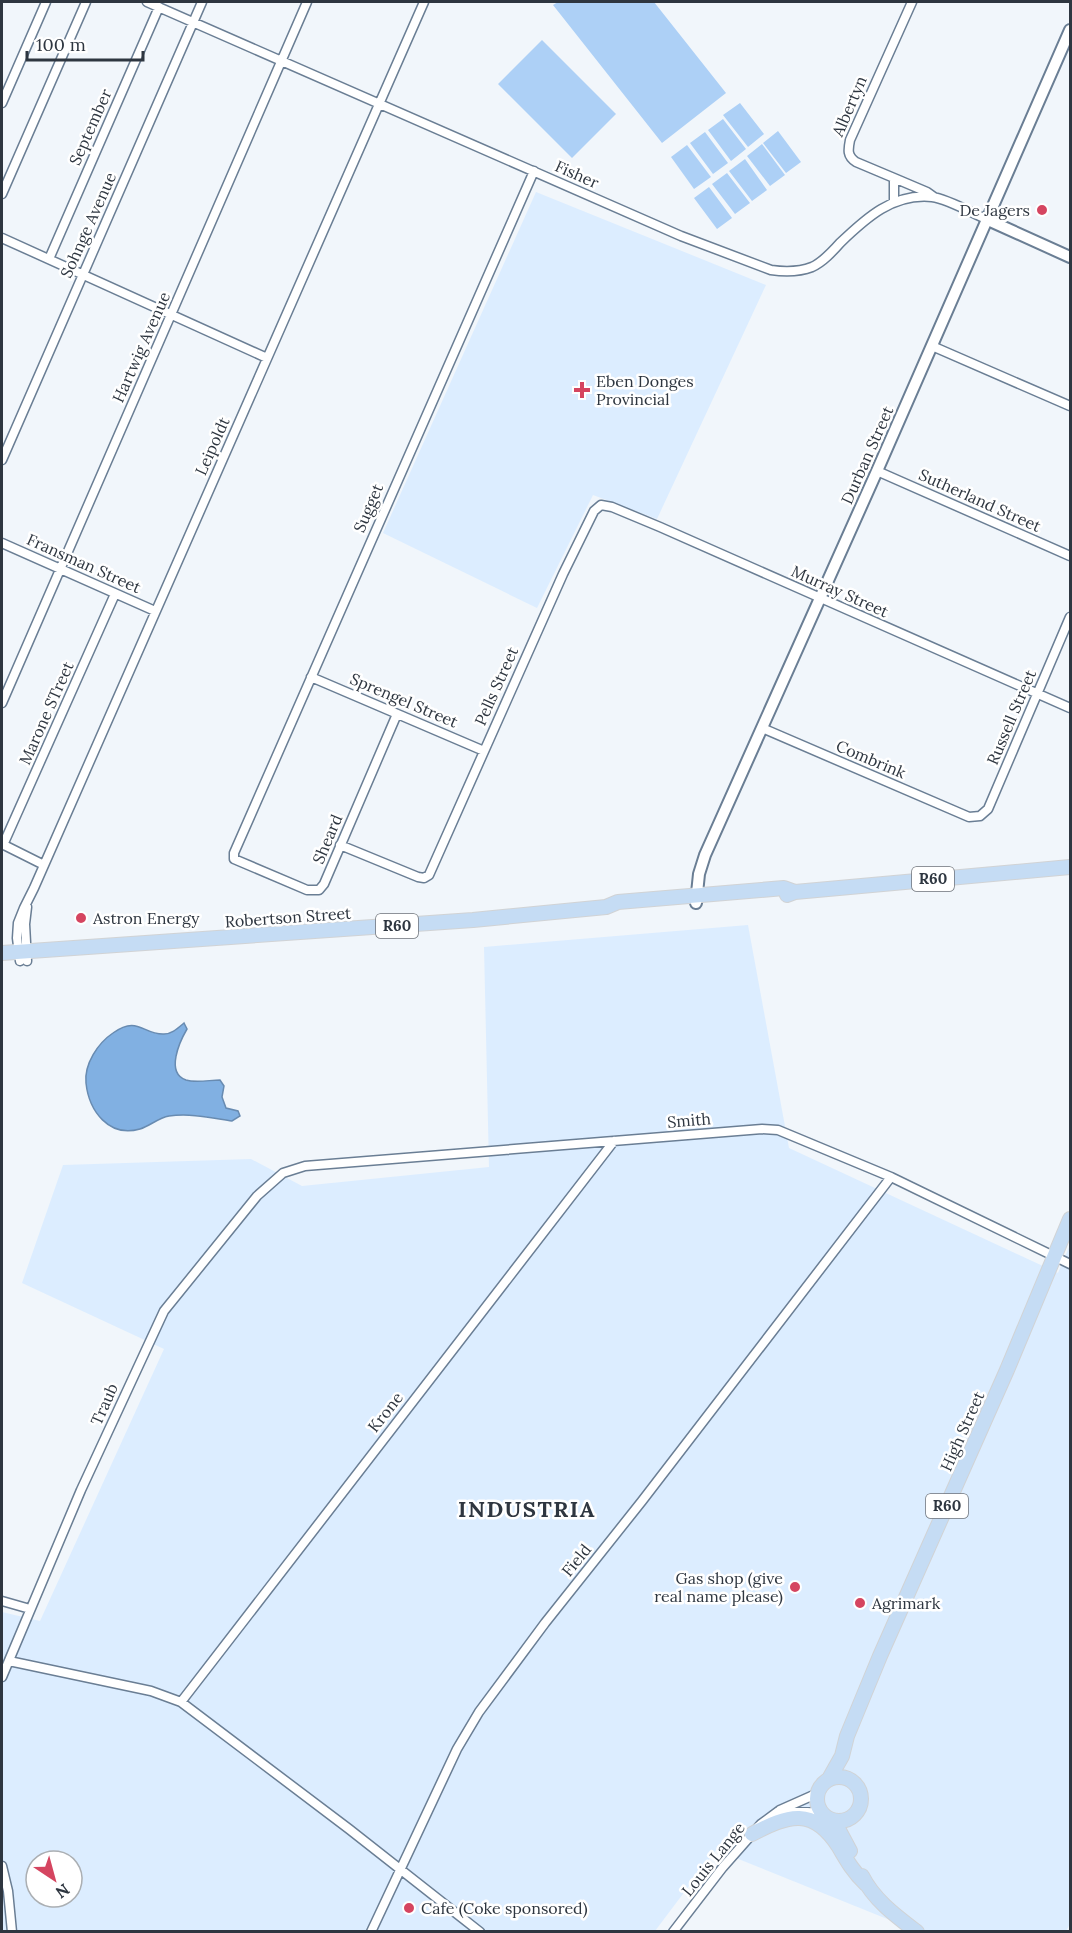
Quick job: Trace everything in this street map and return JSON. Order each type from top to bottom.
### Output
[{"type":"main road","name":"Robertson Street","points":[[2,963],[23,957],[178,940],[186,942],[473,920],[606,907],[618,902],[696,899],[784,888],[795,892],[1071,867]]},
{"type":"main road","name":"Robertson Street","points":[[2,953],[23,957]]},
{"type":"main road","name":"High Street","points":[[816,1794],[829,1779],[842,1756],[847,1736],[876,1664],[1007,1370],[1071,1219]]},
{"type":"main road","points":[[842,1756],[848,1779]]},
{"type":"main road","points":[[829,1779],[840,1777],[848,1779],[857,1786],[861,1801],[853,1817],[849,1848]]},
{"type":"main road","points":[[816,1794],[817,1806],[821,1813],[834,1821],[866,1884]]},
{"type":"main road","points":[[834,1821],[853,1817]]},
{"type":"main road","points":[[752,1834],[783,1819],[794,1818],[820,1825],[853,1870],[888,1909],[917,1932]]},
{"type":"street","points":[[2,103],[45,2]]},
{"type":"street","points":[[2,194],[86,2]]},
{"type":"street","name":"Fisher","points":[[147,2],[720,253],[757,267],[783,272],[814,266],[828,256],[869,217],[894,202],[934,197]]},
{"type":"street","name":"Sohnge Avenue","points":[[2,460],[202,2]]},
{"type":"street","name":"Hartwig Avenue","points":[[2,704],[307,2]]},
{"type":"street","name":"Leipoldt","points":[[23,957],[27,904],[424,2]]},
{"type":"street","name":"Albertyn","points":[[912,2],[850,140],[848,150],[852,160],[934,197]]},
{"type":"street","name":"September","points":[[49,259],[159,7]]},
{"type":"street","name":"Durban Street","points":[[696,899],[699,874],[705,855],[1071,30]]},
{"type":"street","name":"Sugget","points":[[233,858],[534,171]]},
{"type":"street","points":[[894,178],[894,202]]},
{"type":"street","points":[[934,197],[1071,258]]},
{"type":"street","points":[[2,238],[267,358]]},
{"type":"street","points":[[932,345],[1071,406]]},
{"type":"street","name":"Sutherland Street","points":[[877,471],[1071,556]]},
{"type":"street","name":"Murray Street","points":[[597,507],[603,505],[612,507],[1071,708]]},
{"type":"street","name":"Pells Street","points":[[340,845],[418,877],[424,878],[430,873],[563,574],[597,507]]},
{"type":"street","name":"Fransman Street","points":[[2,543],[155,611]]},
{"type":"street","name":"Marone STreet","points":[[2,844],[116,594]]},
{"type":"street","name":"Russell Street","points":[[969,817],[980,816],[988,809],[1071,617]]},
{"type":"street","name":"Sprengel Street","points":[[311,677],[484,751]]},
{"type":"street","name":"Sheard","points":[[233,858],[307,890],[319,890],[324,884],[397,714]]},
{"type":"street","name":"Combrink","points":[[762,728],[969,817]]},
{"type":"street","points":[[2,844],[44,865]]},
{"type":"street","name":"Smith","points":[[283,1173],[305,1166],[762,1129],[778,1130],[891,1177],[1071,1264]]},
{"type":"street","name":"Krone","points":[[181,1702],[614,1141]]},
{"type":"street","name":"Traub","points":[[2,1677],[118,1409],[164,1311],[258,1196],[283,1173]]},
{"type":"street","name":"Field","points":[[371,1932],[457,1749],[479,1712],[545,1623],[642,1501],[891,1177]]},
{"type":"street","points":[[2,1601],[30,1608]]},
{"type":"street","points":[[9,1661],[151,1691],[181,1702],[480,1932]]},
{"type":"street","name":"Louis Lange","points":[[673,1932],[723,1867],[765,1820],[780,1810],[816,1794]]},
{"type":"street","points":[[780,1810],[821,1813]]},
{"type":"street","points":[[2,1866],[8,1891],[12,1932]]},
{"type":"shaded area","points":[[558,2],[654,2],[726,93],[662,143],[553,5]]},
{"type":"shaded area","points":[[542,40],[616,114],[572,158],[498,84]]},
{"type":"shaded area","points":[[740,103],[764,134],[748,147],[723,115]]},
{"type":"shaded area","points":[[723,119],[746,149],[731,161],[708,130]]},
{"type":"shaded area","points":[[778,131],[801,162],[786,173],[763,143]]},
{"type":"shaded area","points":[[705,132],[728,163],[713,174],[690,143]]},
{"type":"shaded area","points":[[762,144],[785,175],[770,186],[747,156]]},
{"type":"shaded area","points":[[687,145],[711,177],[694,189],[671,157]]},
{"type":"shaded area","points":[[745,159],[767,190],[752,201],[729,171]]},
{"type":"shaded area","points":[[727,173],[750,203],[735,214],[712,184]]},
{"type":"shaded area","points":[[709,187],[732,218],[717,229],[694,198]]},
{"type":"shaded area","name":"Eben Donges Provincial","points":[[536,192],[766,285],[657,519],[593,495],[537,608],[383,533]]},
{"type":"shaded area","points":[[748,925],[789,1148],[1058,1273],[1070,1245],[1070,1924],[1066,1931],[917,1931],[716,1850],[655,1931],[2,1932],[2,1612],[40,1621],[164,1349],[22,1283],[63,1165],[251,1159],[302,1186],[489,1167],[484,947]]},
{"type":"shaded area","points":[[184,1023],[187,1029],[176,1056],[176,1071],[190,1081],[220,1080],[224,1086],[222,1097],[226,1108],[238,1111],[240,1116],[232,1121],[193,1115],[169,1116],[144,1128],[129,1131],[119,1130],[102,1120],[91,1103],[86,1076],[90,1061],[102,1042],[113,1033],[129,1026],[157,1034],[167,1034]]},
{"type":"place","name":"De Jagers","points":[[1042,210]]},
{"type":"place","name":"Eben Donges Provincial","points":[[582,390]]},
{"type":"place","name":"Astron Energy","points":[[81,918]]},
{"type":"place","name":"Gas shop (give real name please)","points":[[795,1587]]},
{"type":"place","name":"Agrimark","points":[[860,1603]]},
{"type":"place","name":"Cafe (Coke sponsored)","points":[[409,1908]]},
{"type":"district","name":"INDUSTRIA","points":[[527,1509]]}]
